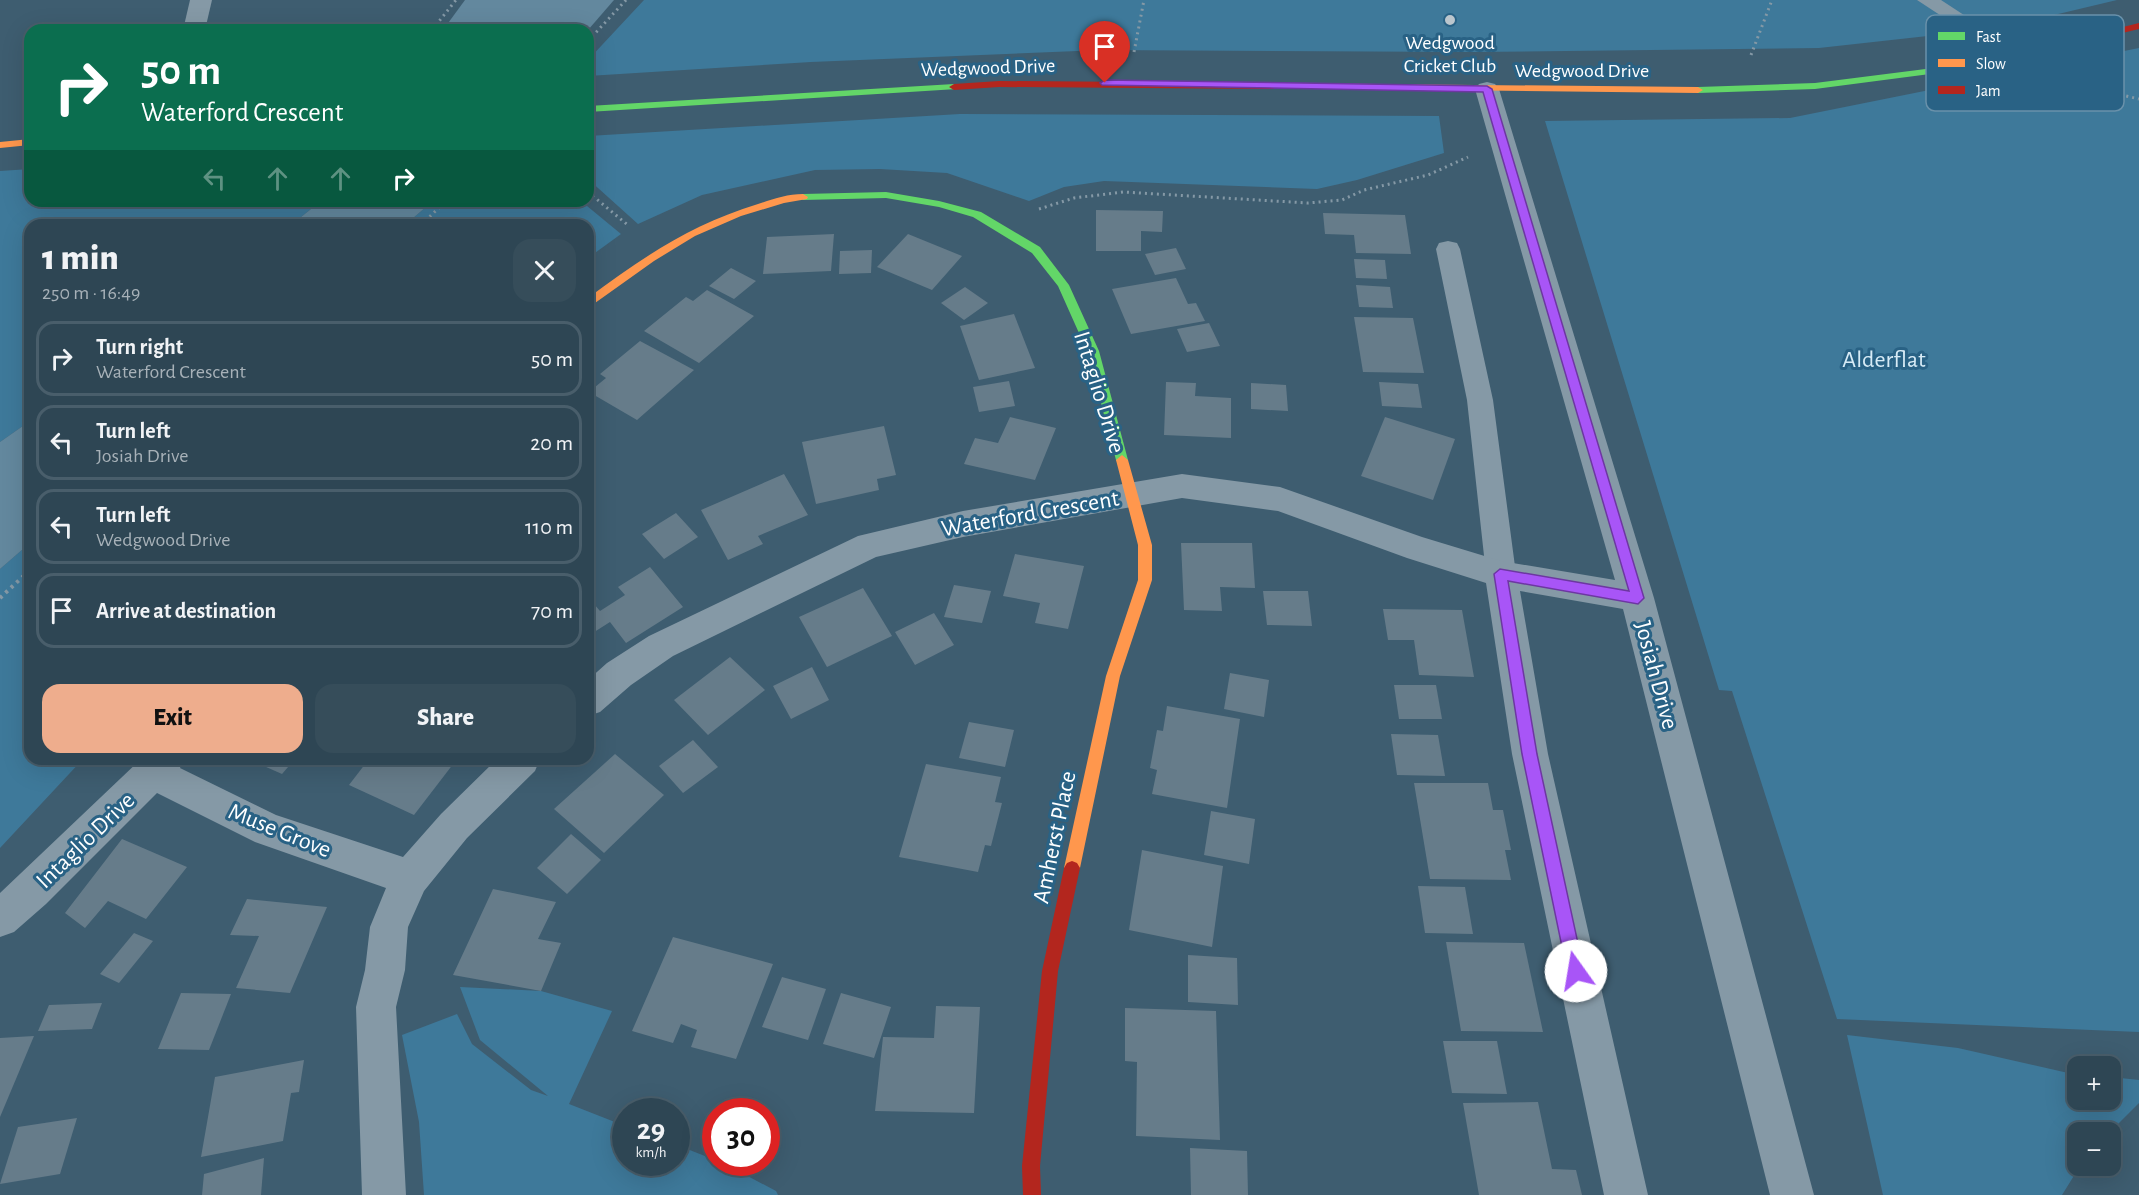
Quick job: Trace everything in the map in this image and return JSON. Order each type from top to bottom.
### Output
[{"type":"street","points":[[195,24],[201,0]]},
{"type":"street","name":"Wedgwood Drive","points":[[2124,30],[2139,26]]},
{"type":"street","name":"Wedgwood Drive","points":[[594,109],[999,84],[1127,83],[1487,89],[1744,90],[1815,86],[1926,72]]},
{"type":"street","name":"Josiah Drive","points":[[1487,89],[1638,598],[1792,1195]]},
{"type":"street","points":[[0,145],[24,143]]},
{"type":"street","name":"Intaglio Drive","points":[[594,299],[659,250],[701,228],[747,210],[796,197],[886,195],[939,204],[977,214],[1036,250],[1063,285],[1093,351],[1132,495]]},
{"type":"street","name":"Waterford Crescent","points":[[594,696],[619,674],[661,646],[855,550],[923,532],[1182,486],[1280,499],[1418,549],[1500,574],[1638,598]]},
{"type":"street","name":"Amherst Place","points":[[1032,1195],[1032,1166],[1050,971],[1113,676],[1145,580],[1145,545],[1132,495]]},
{"type":"street","points":[[1500,574],[1530,754],[1626,1195]]},
{"type":"street","points":[[384,1195],[376,1007],[385,970],[389,927],[410,878],[454,826],[516,765]]},
{"type":"street","name":"Intaglio Drive","points":[[0,918],[32,891],[160,766]]},
{"type":"street","name":"Muse Grove","points":[[160,766],[268,830],[410,878]]},
{"type":"lane","points":[[1927,0],[1951,15]]},
{"type":"lane","points":[[1448,249],[1480,400],[1500,574]]},
{"type":"path","points":[[437,24],[456,0]]},
{"type":"path","points":[[594,35],[626,0]]},
{"type":"path","points":[[1127,83],[1144,0]]},
{"type":"path","points":[[1744,90],[1752,49],[1772,0]]},
{"type":"path","points":[[1007,231],[1022,216],[1054,203],[1123,192],[1308,203],[1342,200],[1364,190],[1428,175],[1456,160],[1503,148]]},
{"type":"path","points":[[594,197],[633,229]]},
{"type":"path","points":[[427,219],[440,207]]},
{"type":"path","points":[[0,598],[24,576]]},
{"type":"green space","points":[[644,0],[2117,0],[2054,15],[1926,15],[1926,36],[1819,48],[1473,52],[1102,50],[811,62],[594,76],[594,54]]},
{"type":"green space","name":"Alderflat","points":[[2139,48],[2139,1032],[1837,1019],[1732,691],[1719,690],[1545,121],[1790,118],[1926,91],[1926,111],[2124,111],[2124,51]]},
{"type":"green space","points":[[960,114],[1439,116],[1444,153],[1357,180],[1317,189],[1104,181],[1064,187],[1029,201],[947,173],[880,169],[815,170],[702,195],[638,224],[594,184],[594,136]]},
{"type":"green space","points":[[24,169],[24,207],[314,207],[298,219],[24,219],[24,425],[0,442],[0,171]]},
{"type":"green space","points":[[426,207],[588,207],[621,234],[594,254],[594,219],[412,219]]},
{"type":"green space","points":[[24,548],[24,765],[77,765],[0,848],[0,569]]},
{"type":"green space","points":[[460,987],[541,991],[612,1011],[569,1104],[612,1121],[612,1176],[690,1176],[690,1150],[702,1155],[702,1176],[748,1176],[776,1191],[778,1195],[424,1195],[419,1122],[402,1035],[457,1014],[472,1044],[531,1090],[548,1096],[480,1040]]},
{"type":"green space","points":[[1847,1035],[1958,1048],[2067,1073],[2067,1110],[2121,1110],[2121,1078],[2139,1080],[2139,1103],[2120,1122],[2067,1122],[2067,1176],[2074,1176],[2062,1195],[1883,1195]]},
{"type":"shaded area","points":[[465,0],[614,0],[593,24],[447,24]]},
{"type":"shaded area","points":[[314,207],[426,207],[412,219],[298,219]]},
{"type":"shaded area","points":[[24,425],[24,548],[0,569],[0,442]]},
{"type":"building","points":[[1096,210],[1163,211],[1162,232],[1141,231],[1141,251],[1096,251]]},
{"type":"building","points":[[1323,213],[1405,215],[1411,254],[1356,253],[1354,235],[1325,234]]},
{"type":"building","points":[[834,234],[831,271],[763,274],[767,237]]},
{"type":"building","points":[[908,234],[962,256],[932,290],[877,267]]},
{"type":"building","points":[[1176,248],[1186,269],[1155,275],[1145,254]]},
{"type":"building","points":[[872,250],[871,273],[839,274],[840,251]]},
{"type":"building","points":[[1354,259],[1385,260],[1387,279],[1356,278]]},
{"type":"building","points":[[731,268],[756,281],[734,299],[709,286]]},
{"type":"building","points":[[1176,278],[1188,304],[1196,303],[1205,321],[1131,334],[1112,289]]},
{"type":"building","points":[[1356,285],[1390,287],[1393,308],[1359,307]]},
{"type":"building","points":[[965,287],[988,303],[964,320],[941,303]]},
{"type":"building","points":[[707,290],[754,316],[699,363],[644,331],[686,297],[693,301]]},
{"type":"building","points":[[1014,314],[1035,368],[979,380],[960,326]]},
{"type":"building","points":[[1354,317],[1413,318],[1424,373],[1363,372]]},
{"type":"building","points":[[1209,323],[1220,346],[1187,352],[1177,329]]},
{"type":"building","points":[[640,341],[694,370],[637,420],[594,395],[594,388],[606,378],[600,374]]},
{"type":"building","points":[[1009,381],[1015,406],[979,412],[973,387]]},
{"type":"building","points":[[1166,382],[1196,383],[1195,396],[1231,398],[1231,438],[1164,435]]},
{"type":"building","points":[[1379,382],[1418,384],[1422,408],[1382,406]]},
{"type":"building","points":[[1251,383],[1286,385],[1288,411],[1251,409]]},
{"type":"building","points":[[1010,417],[1056,428],[1035,480],[964,464],[975,438],[998,443]]},
{"type":"building","points":[[1385,417],[1455,439],[1433,500],[1361,476]]},
{"type":"building","points":[[884,426],[896,475],[877,479],[879,490],[816,504],[802,442]]},
{"type":"building","points":[[784,474],[808,515],[758,536],[763,544],[728,560],[701,510]]},
{"type":"building","points":[[676,513],[698,537],[664,559],[642,534]]},
{"type":"building","points":[[1181,543],[1252,543],[1255,588],[1220,587],[1222,611],[1184,610]]},
{"type":"building","points":[[1015,554],[1084,566],[1068,629],[1035,623],[1040,603],[1003,596]]},
{"type":"building","points":[[650,567],[683,607],[626,643],[610,622],[594,632],[594,604],[600,611],[625,595],[618,587]]},
{"type":"building","points":[[954,585],[991,591],[982,623],[944,617]]},
{"type":"building","points":[[863,588],[892,636],[827,667],[799,617]]},
{"type":"building","points":[[1263,591],[1308,591],[1312,626],[1267,625]]},
{"type":"building","points":[[1383,609],[1462,610],[1474,677],[1419,675],[1414,640],[1388,640]]},
{"type":"building","points":[[934,613],[954,645],[915,665],[895,632]]},
{"type":"building","points":[[730,657],[765,690],[708,735],[674,700]]},
{"type":"building","points":[[812,667],[829,700],[791,719],[773,686]]},
{"type":"building","points":[[1230,673],[1269,680],[1264,717],[1224,709]]},
{"type":"building","points":[[1394,685],[1436,685],[1442,719],[1399,719]]},
{"type":"building","points":[[1167,706],[1240,719],[1227,808],[1152,794],[1157,770],[1150,768],[1157,730],[1163,731]]},
{"type":"building","points":[[969,722],[1014,730],[1005,767],[959,758]]},
{"type":"building","points":[[1391,734],[1438,735],[1445,776],[1397,775]]},
{"type":"building","points":[[693,740],[718,767],[683,793],[659,766]]},
{"type":"building","points":[[615,754],[664,795],[604,853],[554,809]]},
{"type":"building","points":[[926,764],[1001,777],[995,802],[1002,803],[991,846],[985,845],[978,872],[899,857]]},
{"type":"building","points":[[262,765],[290,765],[282,774]]},
{"type":"building","points":[[364,765],[452,765],[414,815],[349,785]]},
{"type":"building","points":[[1414,783],[1488,783],[1493,810],[1503,810],[1511,850],[1505,850],[1511,880],[1430,879]]},
{"type":"building","points":[[1211,811],[1255,819],[1249,864],[1204,855]]},
{"type":"building","points":[[571,834],[601,860],[567,894],[537,868]]},
{"type":"building","points":[[122,839],[187,867],[146,919],[108,901],[85,928],[65,913]]},
{"type":"building","points":[[1142,850],[1223,866],[1212,947],[1129,930]]},
{"type":"building","points":[[1418,886],[1465,887],[1473,934],[1425,933]]},
{"type":"building","points":[[493,889],[556,902],[538,939],[561,943],[541,991],[453,975]]},
{"type":"building","points":[[247,899],[327,907],[290,993],[236,988],[259,936],[230,935]]},
{"type":"building","points":[[134,933],[153,941],[119,983],[100,974]]},
{"type":"building","points":[[673,937],[773,964],[736,1059],[691,1047],[697,1030],[681,1024],[673,1043],[632,1031]]},
{"type":"building","points":[[1446,942],[1524,943],[1543,1032],[1461,1031]]},
{"type":"building","points":[[1188,955],[1237,958],[1238,1005],[1188,1002]]},
{"type":"building","points":[[782,977],[826,989],[808,1040],[762,1027]]},
{"type":"building","points":[[181,993],[231,994],[209,1050],[158,1049]]},
{"type":"building","points":[[841,993],[891,1007],[874,1058],[823,1044]]},
{"type":"building","points":[[102,1003],[92,1029],[38,1031],[49,1005]]},
{"type":"building","points":[[936,1006],[980,1007],[974,1113],[875,1111],[883,1037],[934,1038]]},
{"type":"building","points":[[1125,1008],[1216,1011],[1220,1140],[1136,1136],[1137,1062],[1125,1061]]},
{"type":"building","points":[[34,1036],[0,1117],[0,1038]]},
{"type":"building","points":[[1443,1041],[1497,1041],[1507,1094],[1452,1093]]},
{"type":"building","points":[[304,1060],[299,1092],[291,1093],[283,1141],[201,1157],[215,1077]]},
{"type":"building","points":[[1538,1102],[1552,1169],[1576,1170],[1582,1195],[1479,1195],[1463,1103]]},
{"type":"building","points":[[77,1118],[60,1174],[0,1184],[18,1127]]},
{"type":"building","points":[[1190,1148],[1247,1151],[1248,1195],[1191,1195]]},
{"type":"building","points":[[264,1158],[261,1195],[202,1195],[204,1174]]},
{"type":"traffic: fast","points":[[1698,90],[1815,86],[1926,72]]},
{"type":"traffic: fast","points":[[594,109],[954,87]]},
{"type":"traffic: fast","points":[[803,197],[886,195],[939,204],[977,214],[1036,250],[1063,285],[1093,351],[1122,460]]},
{"type":"traffic: slow","points":[[1273,86],[1698,90]]},
{"type":"traffic: slow","points":[[0,145],[24,143]]},
{"type":"traffic: slow","points":[[594,300],[670,246],[713,223],[783,200],[803,197]]},
{"type":"traffic: slow","points":[[1072,868],[1113,676],[1145,580],[1145,545],[1122,460]]},
{"type":"traffic: jam","points":[[2124,30],[2139,26]]},
{"type":"traffic: jam","points":[[954,87],[999,84],[1273,86]]},
{"type":"traffic: jam","points":[[1032,1195],[1031,1166],[1050,971],[1072,868]]},
{"type":"place","name":"Wedgwood Cricket Club","points":[[1450,20]]},
{"type":"route","points":[[1105,83],[1487,89],[1638,598],[1500,574],[1509,613],[1530,754],[1576,971]]}]
